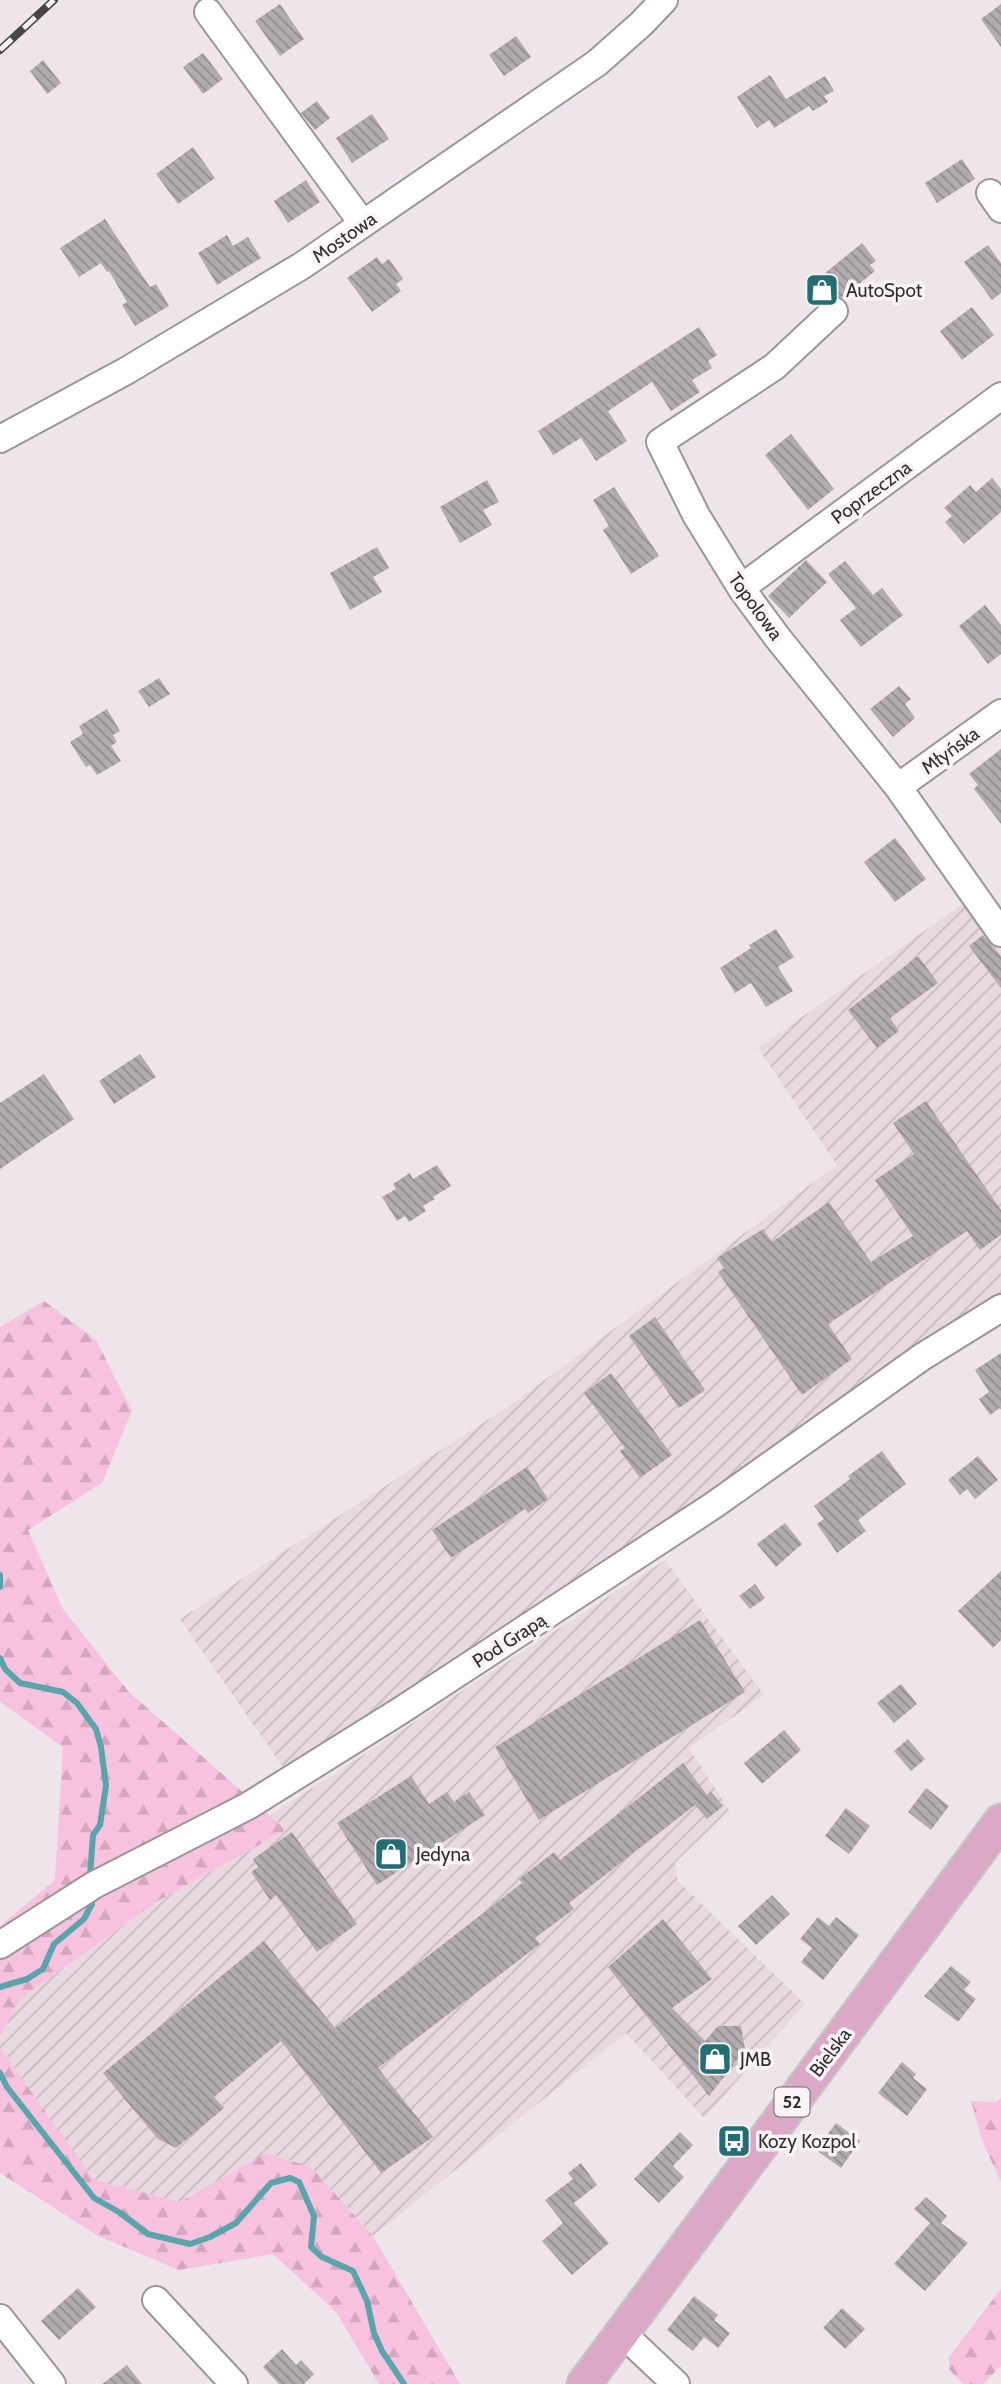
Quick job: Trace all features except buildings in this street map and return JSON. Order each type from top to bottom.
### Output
[{"type":"main road","name":"Bielska","points":[[584,2384],[1001,1821]]},
{"type":"street","name":"Mostowa","points":[[0,439],[212,321],[303,265],[597,63],[664,0]]},
{"type":"street","points":[[208,12],[363,224]]},
{"type":"street","name":"Topolowa","points":[[834,311],[774,367],[660,442],[696,515],[741,588],[898,787],[1001,933]]},
{"type":"street","name":"Poprzeczna","points":[[741,588],[1001,396]]},
{"type":"street","name":"Młyńska","points":[[898,787],[1001,713]]},
{"type":"street","name":"Pod Grapą","points":[[0,1945],[94,1885],[248,1806],[400,1711],[714,1505],[922,1357],[1001,1308]]},
{"type":"street","points":[[156,2300],[234,2384]]},
{"type":"street","points":[[0,2318],[52,2384]]},
{"type":"street","points":[[622,2333],[676,2384]]},
{"type":"shaded area","points":[[967,901],[1001,949],[1001,1303],[287,1773],[180,1619],[512,1404],[837,1165],[758,1048]]},
{"type":"shaded area","points":[[665,1560],[764,1695],[689,1748],[729,1810],[675,1863],[678,1881],[805,2004],[704,2118],[626,2033],[373,2236],[311,2167],[266,2153],[180,2202],[93,2180],[0,2048],[0,2037],[19,1999],[158,1901],[286,1830],[270,1815]]},
{"type":"green space","points":[[44,1301],[96,1340],[132,1411],[102,1483],[28,1530],[63,1609],[129,1692],[286,1830],[158,1901],[20,1999],[0,2037],[0,1926],[55,1880],[63,1747],[0,1702],[0,1327]]},
{"type":"green space","points":[[0,2048],[94,2180],[180,2202],[266,2153],[311,2167],[373,2236],[460,2384],[379,2384],[336,2312],[273,2254],[179,2270],[98,2236],[0,2173]]},
{"type":"green space","points":[[1001,2098],[1001,2182],[982,2140],[971,2101],[996,2102]]},
{"type":"green space","points":[[1001,2289],[1001,2366],[983,2384],[963,2384],[949,2369],[949,2357]]},
{"type":"waterway","points":[[0,1575],[0,1587]]},
{"type":"waterway","points":[[0,1658],[5,1669],[20,1683],[63,1692],[77,1703],[96,1729],[106,1786],[100,1825],[93,1835],[90,1876]]},
{"type":"waterway","points":[[0,1987],[27,1979],[43,1969],[54,1944],[84,1919],[92,1904]]},
{"type":"waterway","points":[[0,2073],[7,2087],[94,2198],[119,2212],[148,2234],[190,2244],[236,2223],[271,2183],[290,2178],[299,2182],[314,2216],[311,2247],[322,2257],[353,2271],[367,2301],[374,2333],[382,2351],[404,2384]]},
{"type":"railway","points":[[0,50],[54,0]]},
{"type":"place","name":"AutoSpot","points":[[822,290]]},
{"type":"place","name":"Jedyna","points":[[391,1854]]},
{"type":"place","name":"JMB","points":[[715,2059]]},
{"type":"place","name":"Kozy Kozpol","points":[[734,2141]]}]
